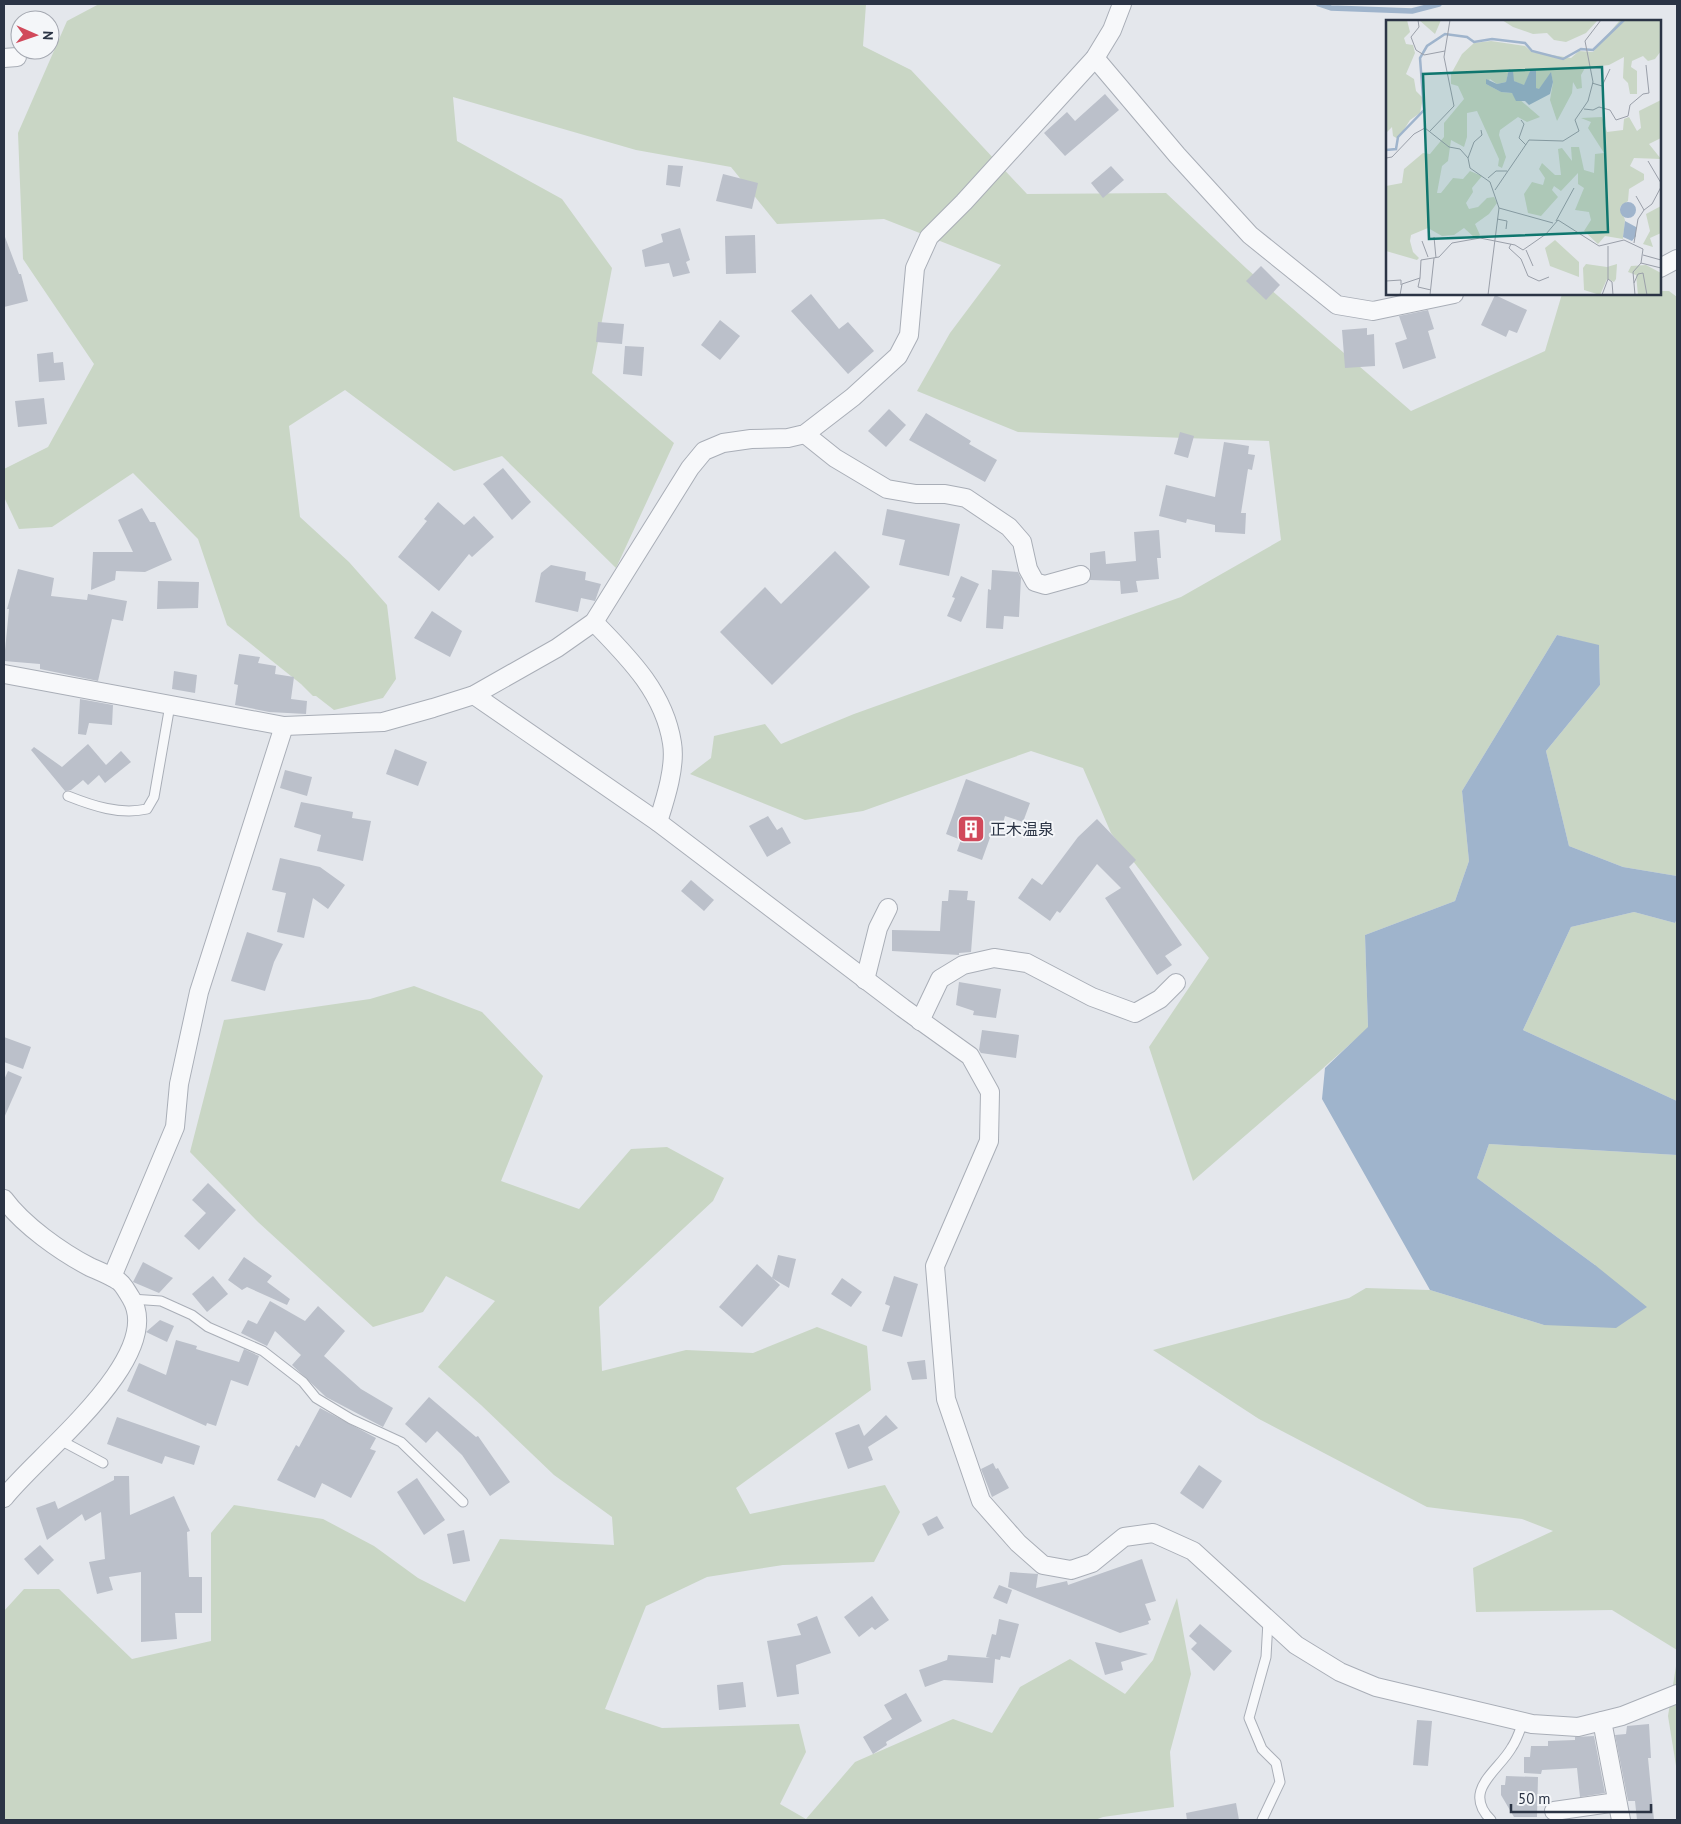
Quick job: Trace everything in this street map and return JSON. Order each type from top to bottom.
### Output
[{"type":"street","points":[[4,674],[284,726],[382,722],[474,695],[557,648],[594,622],[690,468],[704,451],[723,443],[751,439],[788,438],[805,434],[853,397],[898,356],[909,335],[915,268],[929,237],[971,195],[1095,58],[1112,30],[1122,4]]},
{"type":"street","points":[[1095,58],[1177,155],[1250,235],[1337,305],[1373,311],[1449,295]]},
{"type":"street","points":[[1661,268],[1677,260]]},
{"type":"street","points":[[805,434],[835,458],[888,489],[916,494],[945,494],[966,498],[1009,527],[1022,542],[1028,569],[1035,582],[1045,585],[1081,575]]},
{"type":"street","points":[[594,622],[638,667],[662,709],[672,744],[668,788],[658,822]]},
{"type":"street","points":[[474,695],[658,822],[865,980],[970,1056],[990,1092],[989,1141],[935,1266],[946,1399],[981,1501],[1018,1543],[1043,1565],[1071,1570],[1092,1563],[1124,1537],[1153,1533],[1193,1551],[1296,1645],[1340,1672],[1376,1686],[1523,1722],[1578,1727],[1622,1716],[1677,1694]]},
{"type":"street","points":[[112,1277],[175,1127],[179,1084],[199,992],[284,726]]},
{"type":"street","points":[[865,980],[878,928],[888,908]]},
{"type":"street","points":[[920,1021],[940,979],[963,964],[994,958],[1027,964],[1092,998],[1135,1013],[1160,999],[1176,983]]},
{"type":"street","points":[[4,1199],[33,1229],[88,1266],[119,1281],[136,1308],[138,1329],[126,1360],[108,1386],[60,1440],[4,1498]]},
{"type":"street","points":[[1602,1721],[1621,1820]]},
{"type":"street","points":[[1554,1811],[1617,1802]]},
{"type":"lane","points":[[68,796],[106,808],[133,812],[147,810],[154,797],[170,705]]},
{"type":"lane","points":[[131,1299],[160,1302],[192,1315],[208,1327],[263,1351],[303,1382],[316,1398],[351,1419],[401,1442],[463,1502]]},
{"type":"lane","points":[[60,1440],[103,1463]]},
{"type":"lane","points":[[1262,1820],[1280,1782],[1276,1763],[1262,1749],[1249,1718],[1266,1657],[1268,1621]]},
{"type":"lane","points":[[1491,1820],[1480,1801],[1481,1787],[1488,1775],[1512,1749],[1523,1722]]},
{"type":"green space","points":[[99,4],[866,4],[863,46],[911,70],[1027,194],[1166,193],[1247,269],[1411,411],[1545,351],[1562,295],[1661,295],[1661,291],[1669,291],[1677,297],[1677,876],[1623,867],[1569,846],[1546,751],[1600,685],[1599,646],[1557,635],[1462,791],[1469,861],[1455,901],[1365,935],[1368,1028],[1193,1181],[1149,1047],[1209,958],[1111,833],[1083,768],[1031,751],[863,811],[805,820],[690,774],[711,758],[714,736],[765,724],[781,744],[854,714],[1181,597],[1281,540],[1269,441],[1018,432],[917,391],[950,333],[1001,265],[884,219],[777,224],[731,167],[636,150],[453,97],[457,141],[562,199],[612,268],[592,373],[674,443],[616,568],[502,456],[454,471],[345,390],[289,426],[300,517],[349,562],[387,605],[396,679],[383,698],[334,710],[316,696],[313,696],[301,684],[227,625],[198,539],[133,473],[52,527],[19,529],[4,497],[4,469],[48,447],[94,364],[23,259],[18,133],[50,60],[60,60],[60,37],[67,21]]},
{"type":"green space","points":[[1634,912],[1675,923],[1677,919],[1677,1101],[1523,1030],[1571,927]]},
{"type":"green space","points":[[414,986],[482,1012],[543,1076],[501,1181],[579,1209],[631,1149],[667,1147],[724,1178],[713,1201],[599,1307],[602,1371],[686,1350],[753,1353],[817,1327],[867,1346],[871,1390],[736,1488],[750,1514],[885,1485],[900,1512],[874,1562],[783,1565],[707,1577],[646,1606],[605,1709],[662,1728],[799,1724],[806,1752],[780,1804],[806,1819],[855,1762],[953,1719],[992,1733],[1020,1687],[1070,1659],[1125,1694],[1153,1660],[1177,1598],[1191,1674],[1170,1752],[1174,1807],[1103,1817],[1095,1820],[4,1820],[4,1611],[24,1589],[59,1589],[132,1659],[211,1641],[211,1533],[234,1505],[323,1519],[374,1546],[418,1578],[465,1602],[500,1539],[614,1545],[612,1517],[554,1475],[438,1367],[495,1301],[446,1276],[423,1312],[373,1327],[258,1222],[190,1152],[224,1020],[370,999]]},
{"type":"green space","points":[[1489,1144],[1677,1155],[1677,1650],[1612,1610],[1476,1612],[1473,1568],[1553,1531],[1522,1519],[1427,1507],[1259,1419],[1153,1350],[1349,1298],[1366,1288],[1430,1290],[1544,1325],[1595,1265],[1477,1178]]},
{"type":"green space","points":[[1677,1660],[1677,1772],[1668,1716]]},
{"type":"water","points":[[1557,635],[1599,645],[1600,685],[1546,751],[1569,846],[1623,867],[1677,876],[1677,919],[1675,923],[1634,912],[1571,927],[1523,1030],[1677,1101],[1677,1155],[1489,1144],[1477,1178],[1595,1265],[1647,1307],[1616,1328],[1544,1325],[1430,1290],[1322,1099],[1325,1068],[1368,1027],[1365,935],[1455,901],[1469,861],[1462,791]]},
{"type":"building","points":[[1105,94],[1119,110],[1065,156],[1044,133],[1067,112],[1075,121]]},
{"type":"building","points":[[668,165],[683,166],[680,187],[666,185]]},
{"type":"building","points":[[1111,166],[1124,180],[1103,198],[1091,183]]},
{"type":"building","points":[[723,174],[758,183],[752,209],[716,201]]},
{"type":"building","points":[[680,228],[690,260],[686,262],[690,273],[673,277],[669,263],[645,267],[642,250],[663,242],[661,234]]},
{"type":"building","points":[[755,235],[756,273],[726,274],[725,236]]},
{"type":"building","points":[[5,237],[19,274],[21,274],[28,301],[4,307]]},
{"type":"building","points":[[1261,266],[1280,285],[1266,300],[1246,281]]},
{"type":"building","points":[[811,294],[839,329],[848,322],[874,351],[848,374],[791,311]]},
{"type":"building","points":[[1495,295],[1527,310],[1517,333],[1509,330],[1506,337],[1481,325]]},
{"type":"building","points":[[1428,310],[1434,329],[1428,331],[1436,358],[1403,369],[1395,343],[1407,339],[1399,316]]},
{"type":"building","points":[[720,320],[740,336],[720,360],[701,345]]},
{"type":"building","points":[[598,322],[624,324],[622,344],[596,342]]},
{"type":"building","points":[[1367,328],[1367,335],[1374,334],[1375,366],[1345,368],[1342,330]]},
{"type":"building","points":[[625,346],[644,347],[642,376],[623,374]]},
{"type":"building","points":[[53,352],[54,363],[63,362],[65,380],[39,382],[37,354]]},
{"type":"building","points":[[44,398],[47,424],[18,427],[15,401]]},
{"type":"building","points":[[889,409],[906,425],[886,447],[868,431]]},
{"type":"building","points":[[926,413],[971,441],[969,444],[997,460],[985,482],[909,440]]},
{"type":"building","points":[[1180,432],[1194,436],[1188,458],[1174,454]]},
{"type":"building","points":[[1224,442],[1249,446],[1248,454],[1255,455],[1252,470],[1248,469],[1241,513],[1246,513],[1245,534],[1215,532],[1215,525],[1187,519],[1186,523],[1159,516],[1166,485],[1215,497]]},
{"type":"building","points":[[503,468],[531,502],[512,520],[483,484]]},
{"type":"building","points":[[438,502],[464,525],[474,516],[494,537],[472,557],[469,554],[439,591],[398,557],[427,521],[424,519]]},
{"type":"building","points":[[142,508],[150,522],[155,522],[172,560],[145,572],[116,571],[115,580],[91,590],[93,552],[133,552],[118,520]]},
{"type":"building","points":[[887,509],[960,524],[949,576],[899,565],[905,540],[882,535]]},
{"type":"building","points":[[1159,530],[1161,558],[1157,558],[1159,579],[1136,581],[1138,592],[1121,594],[1120,581],[1090,580],[1090,553],[1105,551],[1106,564],[1136,561],[1134,532]]},
{"type":"building","points":[[835,551],[870,587],[772,685],[720,632],[765,587],[781,604]]},
{"type":"building","points":[[551,565],[586,572],[585,580],[601,584],[595,601],[581,598],[578,612],[535,602],[541,573]]},
{"type":"building","points":[[18,569],[54,578],[51,596],[87,600],[88,594],[127,601],[123,621],[112,619],[98,681],[40,669],[40,664],[4,661],[9,609],[7,609]]},
{"type":"building","points":[[992,570],[1018,572],[1021,578],[1019,617],[1004,616],[1003,629],[986,628],[988,589],[991,590]]},
{"type":"building","points":[[961,576],[979,584],[961,622],[947,616],[955,598],[952,597]]},
{"type":"building","points":[[158,581],[199,582],[198,608],[157,609]]},
{"type":"building","points":[[432,611],[462,631],[450,657],[414,638]]},
{"type":"building","points":[[239,654],[260,657],[258,663],[276,666],[275,674],[294,677],[291,699],[307,701],[306,714],[269,712],[235,705],[238,685],[234,684]]},
{"type":"building","points":[[174,671],[197,675],[195,693],[172,689]]},
{"type":"building","points":[[80,699],[113,705],[112,725],[89,723],[86,735],[78,734]]},
{"type":"building","points":[[88,744],[106,765],[121,751],[131,762],[105,783],[99,775],[88,785],[83,780],[71,790],[65,791],[31,750],[34,747],[62,767]]},
{"type":"building","points":[[395,749],[427,762],[418,786],[386,774]]},
{"type":"building","points":[[285,770],[312,777],[307,796],[280,788]]},
{"type":"building","name":"正木温泉","points":[[966,779],[1030,803],[1023,822],[1005,816],[1003,823],[996,821],[982,860],[957,851],[961,840],[946,834]]},
{"type":"building","points":[[301,802],[353,812],[352,818],[371,821],[363,861],[317,851],[321,835],[294,827]]},
{"type":"building","points":[[768,816],[777,830],[782,827],[791,843],[767,857],[749,826]]},
{"type":"building","points":[[1097,819],[1136,860],[1129,867],[1182,945],[1165,956],[1172,965],[1157,975],[1105,898],[1121,888],[1097,864],[1060,913],[1057,911],[1050,921],[1018,898],[1032,878],[1042,885],[1078,837]]},
{"type":"building","points":[[280,858],[320,867],[345,885],[328,909],[313,898],[304,938],[277,932],[286,893],[272,890]]},
{"type":"building","points":[[691,880],[714,900],[704,911],[681,891]]},
{"type":"building","points":[[949,890],[968,891],[967,900],[975,901],[971,952],[959,953],[959,955],[892,951],[892,930],[940,931],[942,901],[948,901]]},
{"type":"building","points":[[247,932],[283,944],[274,962],[265,991],[231,981]]},
{"type":"building","points":[[959,982],[1001,989],[996,1018],[973,1015],[974,1011],[956,1005]]},
{"type":"building","points":[[982,1030],[1019,1035],[1016,1058],[981,1053],[979,1050]]},
{"type":"building","points":[[4,1037],[31,1047],[23,1069],[4,1062]]},
{"type":"building","points":[[8,1071],[22,1077],[4,1118],[4,1080]]},
{"type":"building","points":[[208,1183],[236,1210],[199,1250],[184,1236],[206,1213],[192,1200]]},
{"type":"building","points":[[778,1255],[796,1259],[789,1288],[772,1278]]},
{"type":"building","points":[[244,1257],[272,1276],[267,1282],[290,1299],[287,1305],[247,1287],[242,1290],[228,1280]]},
{"type":"building","points":[[143,1262],[173,1278],[159,1293],[133,1282]]},
{"type":"building","points":[[757,1264],[780,1285],[742,1327],[719,1307]]},
{"type":"building","points":[[213,1276],[228,1294],[207,1312],[192,1294]]},
{"type":"building","points":[[894,1276],[918,1284],[902,1337],[882,1331],[890,1306],[885,1304]]},
{"type":"building","points":[[842,1278],[862,1292],[851,1307],[831,1294]]},
{"type":"building","points":[[270,1301],[305,1321],[318,1306],[345,1331],[324,1356],[361,1389],[393,1408],[383,1427],[326,1397],[292,1365],[301,1355],[275,1331],[267,1346],[241,1333],[248,1320],[257,1324]]},
{"type":"building","points":[[160,1320],[174,1326],[167,1342],[146,1332]]},
{"type":"building","points":[[176,1340],[197,1346],[196,1349],[239,1362],[244,1349],[259,1356],[248,1386],[231,1380],[216,1426],[207,1423],[206,1426],[127,1391],[139,1363],[166,1375]]},
{"type":"building","points":[[925,1360],[927,1379],[912,1380],[907,1362]]},
{"type":"building","points":[[429,1397],[476,1437],[478,1436],[510,1482],[490,1496],[462,1455],[437,1431],[426,1443],[405,1424]]},
{"type":"building","points":[[320,1408],[376,1438],[370,1449],[376,1451],[351,1498],[322,1483],[315,1498],[277,1480],[296,1445],[299,1447]]},
{"type":"building","points":[[886,1415],[898,1428],[868,1447],[873,1460],[848,1469],[835,1433],[859,1424],[864,1436]]},
{"type":"building","points":[[117,1417],[200,1446],[194,1465],[165,1456],[162,1464],[107,1444]]},
{"type":"building","points":[[993,1463],[996,1469],[998,1468],[1009,1488],[992,1497],[981,1469]]},
{"type":"building","points":[[1199,1465],[1222,1481],[1203,1509],[1180,1493]]},
{"type":"building","points":[[114,1476],[129,1476],[130,1515],[174,1496],[190,1531],[187,1532],[189,1577],[202,1577],[202,1613],[175,1613],[177,1639],[141,1642],[141,1572],[109,1577],[113,1590],[97,1594],[89,1562],[105,1559],[101,1512],[85,1521],[82,1514],[47,1540],[36,1508],[55,1501],[58,1509],[114,1480]]},
{"type":"building","points":[[417,1478],[445,1520],[424,1535],[397,1492]]},
{"type":"building","points":[[937,1516],[944,1528],[928,1536],[922,1524]]},
{"type":"building","points":[[464,1530],[470,1561],[453,1564],[447,1534]]},
{"type":"building","points":[[40,1545],[54,1560],[38,1575],[24,1559]]},
{"type":"building","points":[[1142,1559],[1156,1601],[1145,1604],[1151,1620],[1148,1621],[1149,1624],[1120,1633],[1008,1587],[1010,1572],[1038,1574],[1036,1588],[1067,1581],[1068,1585]]},
{"type":"building","points":[[999,1585],[1012,1590],[1007,1604],[993,1598]]},
{"type":"building","points":[[872,1596],[889,1620],[875,1630],[872,1627],[859,1637],[844,1617]]},
{"type":"building","points":[[817,1616],[831,1653],[796,1665],[799,1694],[777,1697],[767,1641],[801,1635],[797,1624]]},
{"type":"building","points":[[999,1619],[1019,1624],[1010,1658],[1001,1656],[1000,1660],[995,1659],[993,1683],[944,1680],[925,1687],[919,1670],[947,1660],[948,1655],[990,1658],[986,1657],[992,1634],[996,1635]]},
{"type":"building","points":[[1200,1624],[1232,1651],[1214,1671],[1191,1649],[1197,1643],[1189,1636]]},
{"type":"building","points":[[1095,1642],[1148,1654],[1121,1662],[1123,1670],[1105,1675]]},
{"type":"building","points":[[743,1682],[746,1707],[719,1710],[717,1685]]},
{"type":"building","points":[[906,1693],[922,1721],[886,1742],[887,1745],[873,1754],[863,1737],[892,1719],[884,1705]]},
{"type":"building","points":[[1417,1720],[1432,1721],[1428,1766],[1413,1765]]},
{"type":"building","points":[[1649,1724],[1651,1758],[1648,1758],[1654,1820],[1637,1820],[1635,1801],[1628,1801],[1615,1735],[1626,1734],[1627,1726]]},
{"type":"building","points":[[1594,1736],[1605,1793],[1580,1797],[1577,1768],[1542,1770],[1541,1774],[1524,1773],[1524,1757],[1530,1757],[1531,1746],[1548,1746],[1548,1741],[1575,1740],[1575,1737]]},
{"type":"building","points":[[1506,1776],[1538,1777],[1537,1817],[1514,1817],[1501,1795],[1501,1785],[1505,1785]]},
{"type":"building","points":[[1236,1803],[1239,1820],[1187,1820],[1186,1813]]},
{"type":"waterway","points":[[1319,4],[1331,8],[1412,11],[1439,4]]},
{"type":"place","name":"正木温泉","points":[[971,829]]}]
